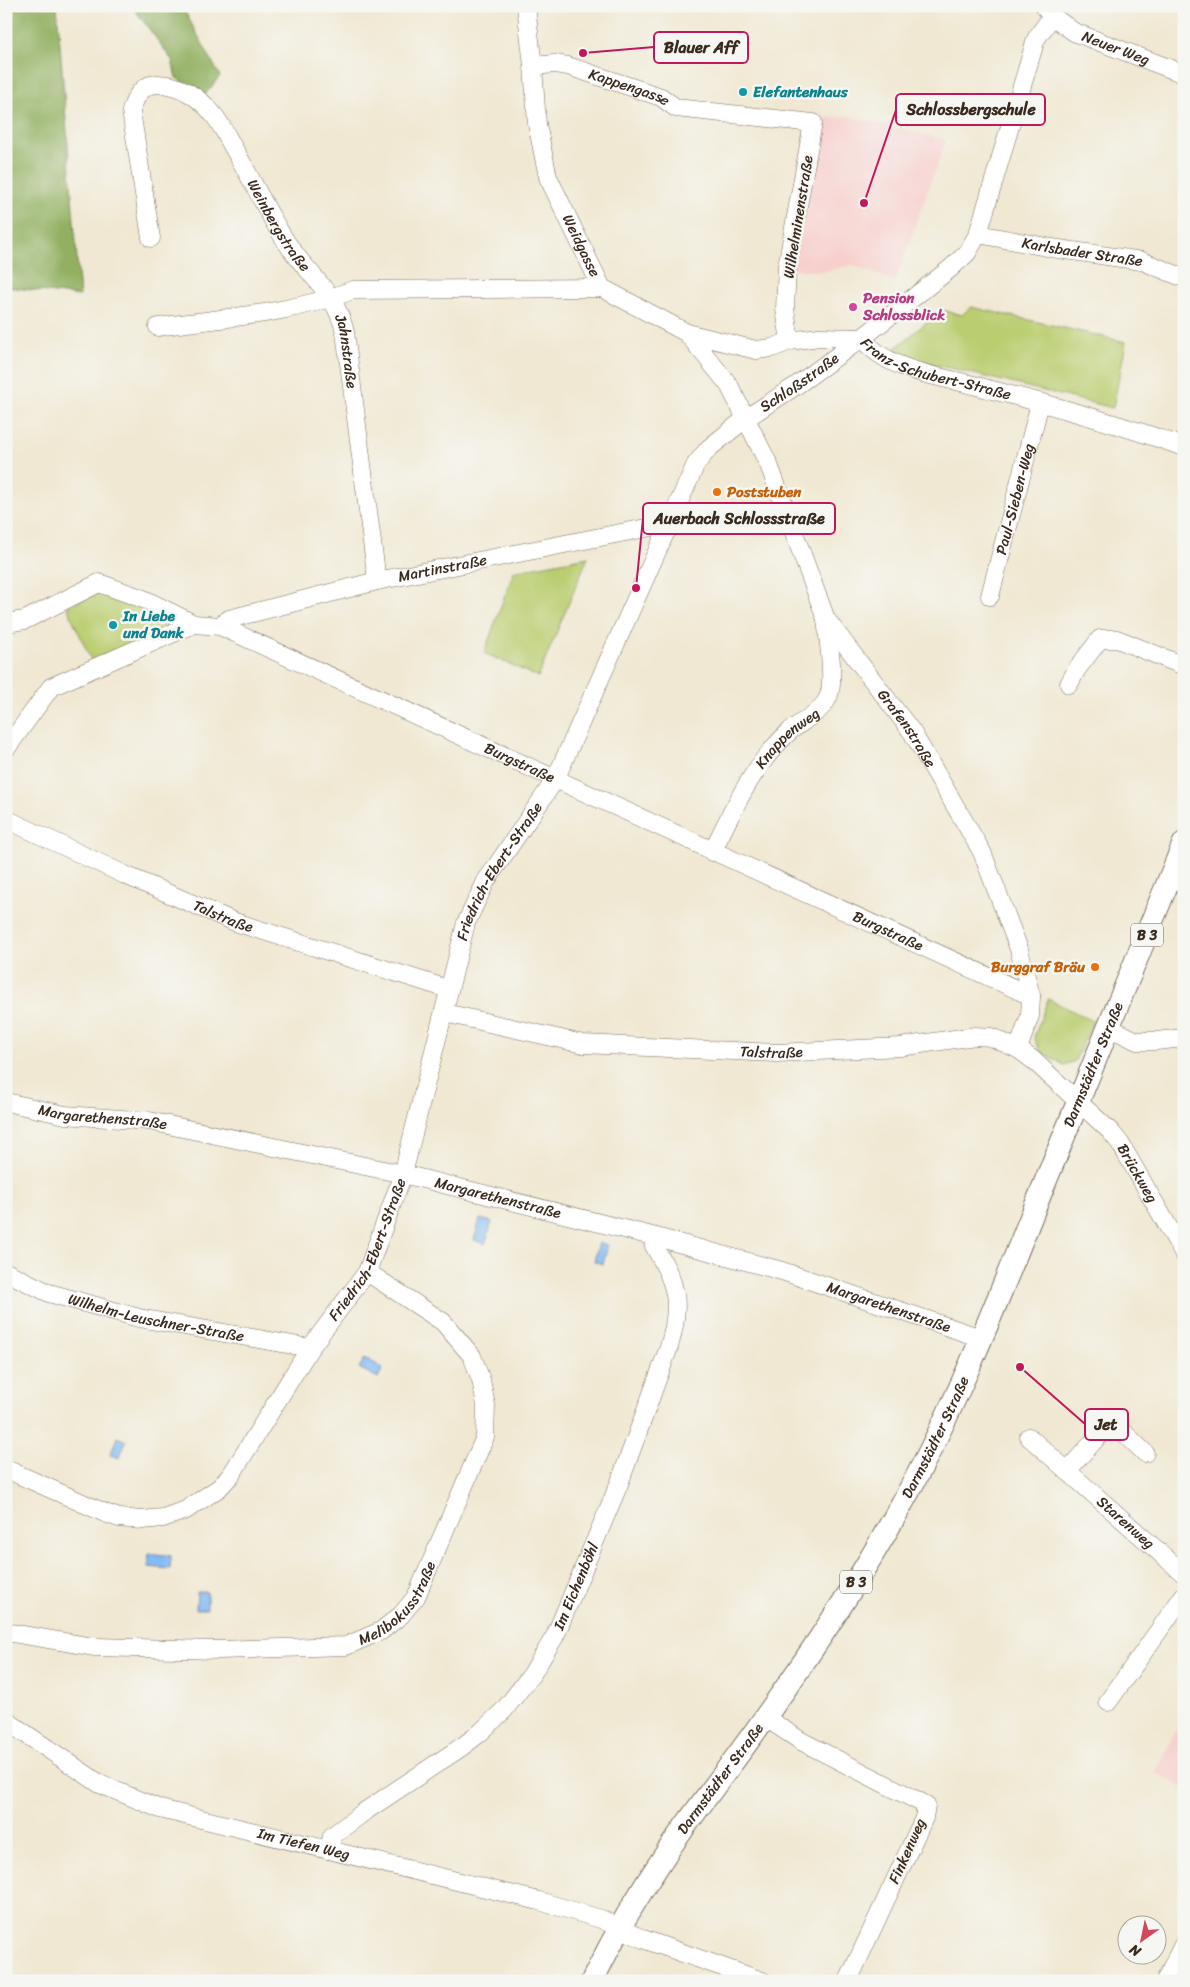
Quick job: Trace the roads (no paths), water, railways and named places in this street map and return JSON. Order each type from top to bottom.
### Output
[{"type":"main road","name":"Darmstädter Straße","points":[[592,1981],[620,1928],[667,1851],[766,1718],[860,1577],[934,1443],[981,1338],[1110,1028],[1184,843]]},
{"type":"street","name":"Weidgasse","points":[[526,6],[537,124],[548,177],[602,288],[687,333],[729,385],[745,419]]},
{"type":"street","name":"Neuer Weg","points":[[1048,11],[1064,26],[1074,32],[1184,74]]},
{"type":"street","name":"Schloßstraße","points":[[555,780],[669,529],[696,464],[709,448],[745,419],[797,385],[862,338],[951,268],[967,253],[978,234],[1036,39],[1048,11]]},
{"type":"street","name":"Kappengasse","points":[[533,66],[555,64],[568,66],[661,97],[676,108],[813,123]]},
{"type":"street","name":"Weinbergstraße","points":[[150,238],[131,111],[138,94],[144,88],[154,84],[167,84],[193,96],[213,115],[286,241],[332,298]]},
{"type":"street","name":"Wilhelminenstraße","points":[[790,341],[785,309],[787,266],[813,123]]},
{"type":"street","name":"Karlsbader Straße","points":[[978,234],[1052,248],[1142,261],[1184,278]]},
{"type":"street","points":[[332,298],[353,290],[602,288]]},
{"type":"street","name":"Jahnstraße","points":[[158,327],[276,310],[332,298],[341,315],[345,332],[377,581]]},
{"type":"street","name":"Franz-Schubert-Straße","points":[[687,333],[756,350],[772,348],[790,341],[820,336],[862,338],[866,344],[884,356],[914,370],[1040,403],[1153,436],[1184,448]]},
{"type":"street","name":"Paul-Sieben-Weg","points":[[990,596],[1040,403]]},
{"type":"street","name":"Grafenstraße","points":[[745,419],[769,466],[826,619],[912,732],[982,852],[1019,948],[1031,996],[1030,1016],[1018,1048]]},
{"type":"street","name":"Martinstraße","points":[[220,626],[229,619],[377,581],[656,526],[669,529]]},
{"type":"street","name":"Burgstraße","points":[[6,622],[25,620],[99,583],[146,600],[194,624],[220,626],[353,685],[555,780],[1031,996]]},
{"type":"street","name":"Knappenweg","points":[[712,852],[739,797],[760,764],[791,731],[817,711],[829,697],[831,685],[826,619]]},
{"type":"street","points":[[6,749],[51,687],[194,624]]},
{"type":"street","points":[[1069,684],[1077,669],[1100,639],[1118,639],[1184,666]]},
{"type":"street","name":"Friedrich-Ebert-Straße","points":[[6,1469],[105,1513],[119,1518],[142,1520],[163,1518],[186,1510],[209,1496],[231,1475],[310,1348],[367,1272],[403,1174],[445,1013],[448,989],[466,923],[486,881],[555,780]]},
{"type":"street","name":"Talstraße","points":[[6,819],[125,875],[235,922],[448,989]]},
{"type":"street","name":"Talstraße","points":[[445,1013],[583,1044],[778,1053],[900,1047],[975,1036],[991,1037],[1018,1048],[1078,1102]]},
{"type":"street","points":[[1110,1028],[1137,1041],[1184,1038]]},
{"type":"street","name":"Margarethenstraße","points":[[6,1102],[65,1115],[149,1121],[403,1174],[656,1237],[782,1271],[981,1338]]},
{"type":"street","name":"Brückweg","points":[[1078,1102],[1110,1131],[1120,1143],[1184,1254]]},
{"type":"street","name":"Im Eichenböhl","points":[[329,1850],[332,1836],[364,1812],[463,1746],[493,1721],[532,1674],[555,1636],[619,1484],[670,1347],[676,1324],[677,1300],[669,1271],[654,1246],[656,1237]]},
{"type":"street","name":"Wilhelm-Leuschner-Straße","points":[[6,1272],[49,1293],[139,1318],[310,1348]]},
{"type":"street","name":"Melibokusstraße","points":[[6,1632],[94,1647],[218,1650],[346,1646],[381,1631],[401,1615],[416,1597],[485,1437],[486,1405],[481,1380],[472,1356],[443,1322],[367,1272]]},
{"type":"street","points":[[1067,1471],[1112,1421],[1145,1453]]},
{"type":"street","name":"Starenweg","points":[[1029,1437],[1184,1574]]},
{"type":"street","points":[[1108,1702],[1184,1595]]},
{"type":"street","name":"Im Tiefen Weg","points":[[6,1718],[11,1724],[100,1784],[160,1809],[539,1901],[601,1918],[649,1942],[762,1981]]},
{"type":"street","name":"Finkenweg","points":[[766,1718],[801,1741],[926,1805],[924,1818],[848,1981]]},
{"type":"street","points":[[1165,1981],[1184,1942]]},
{"type":"water","points":[[480,1219],[492,1222],[485,1244],[474,1240]]},
{"type":"water","points":[[599,1243],[608,1245],[603,1264],[594,1261]]},
{"type":"water","points":[[365,1358],[383,1368],[378,1378],[359,1368]]},
{"type":"water","points":[[117,1437],[126,1441],[119,1458],[110,1455]]},
{"type":"water","points":[[149,1553],[171,1556],[170,1569],[148,1567]]},
{"type":"water","points":[[197,1592],[207,1592],[207,1609],[196,1609]]},
{"type":"place","name":"Blauer Aff","points":[[583,53]]},
{"type":"place","name":"Elefantenhaus","points":[[743,92]]},
{"type":"place","name":"Schlossbergschule","points":[[864,203]]},
{"type":"place","name":"Pension Schlossblick","points":[[853,307]]},
{"type":"place","name":"Poststuben","points":[[717,492]]},
{"type":"place","name":"Auerbach Schlossstraße","points":[[636,588]]},
{"type":"place","name":"In Liebe und Dank","points":[[113,625]]},
{"type":"place","name":"Burggraf Bräu","points":[[1095,967]]},
{"type":"place","name":"Jet","points":[[1020,1367]]}]
